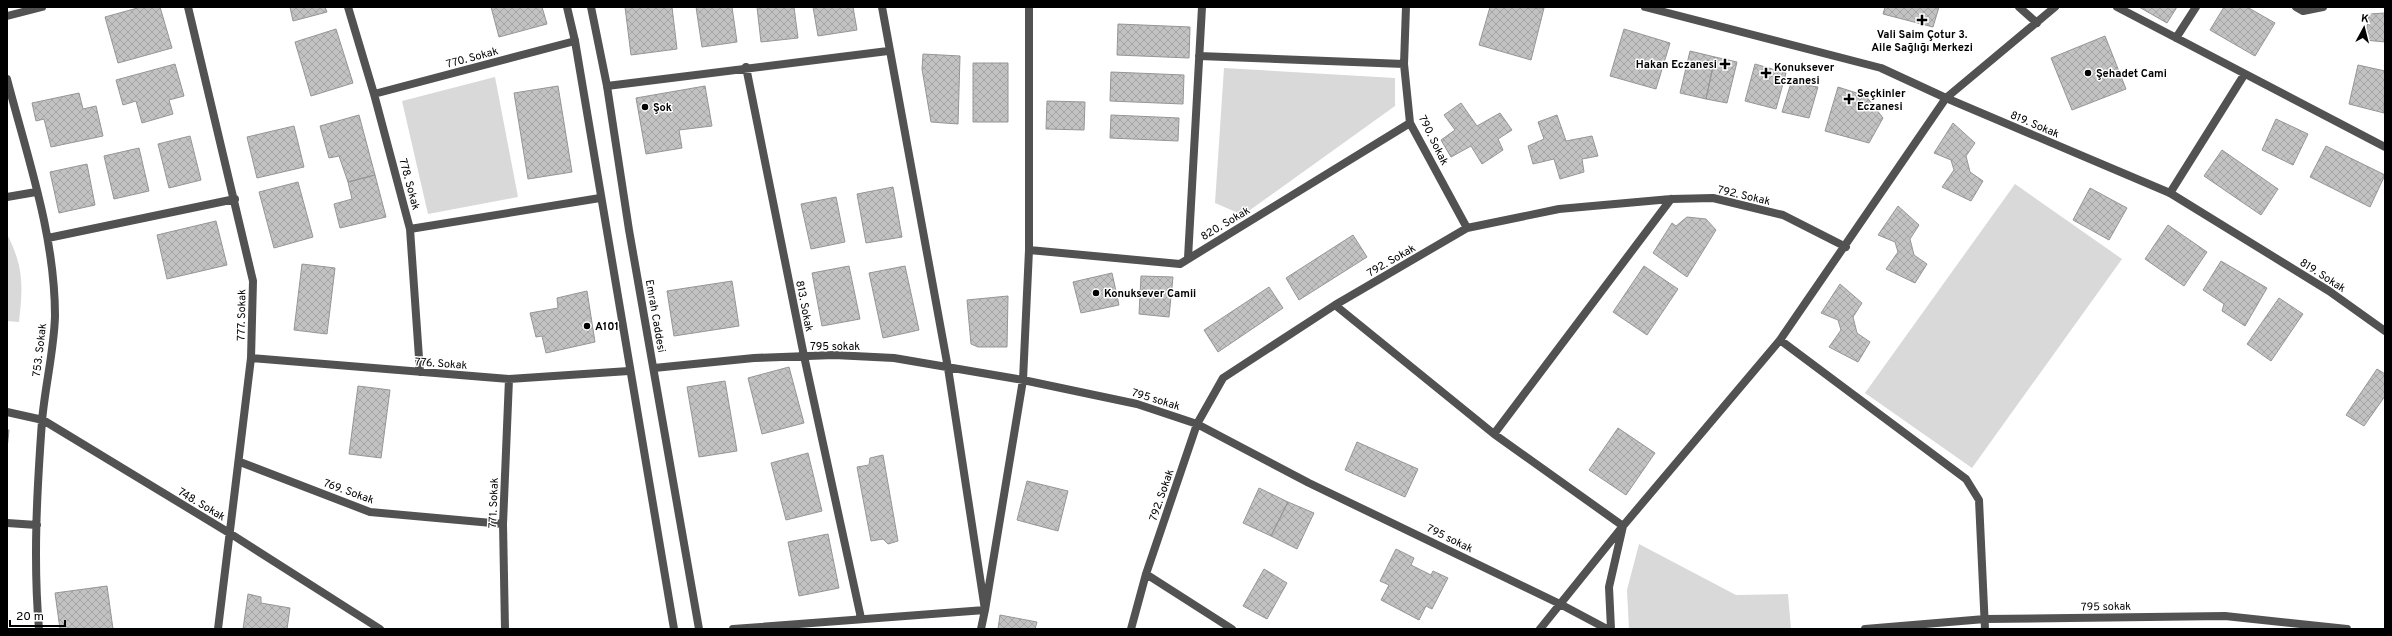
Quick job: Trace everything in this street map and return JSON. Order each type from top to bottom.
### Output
[{"type":"street","points":[[7,16],[42,7]]},
{"type":"street","name":"777. Sokak","points":[[188,7],[235,199],[253,281],[251,358],[240,462],[218,629]]},
{"type":"street","name":"778. Sokak","points":[[348,7],[374,94],[410,229],[420,372]]},
{"type":"street","points":[[567,7],[575,41],[629,371],[674,629]]},
{"type":"street","name":"Emrah Caddesi","points":[[591,7],[607,86],[629,230],[699,629]]},
{"type":"street","points":[[882,7],[888,51],[948,368],[985,610]]},
{"type":"street","points":[[980,629],[985,610],[1023,380],[1030,250],[1029,7]]},
{"type":"street","points":[[1188,258],[1202,7]]},
{"type":"street","name":"790. Sokak","points":[[1406,7],[1404,64],[1410,123],[1467,228]]},
{"type":"street","points":[[2019,7],[2037,23]]},
{"type":"street","points":[[1540,629],[1623,526],[1780,340],[1846,247],[1946,98],[2055,7]]},
{"type":"street","points":[[2117,7],[2244,75],[2385,146]]},
{"type":"street","points":[[2176,38],[2196,7]]},
{"type":"street","points":[[2296,7],[2303,11],[2323,7]]},
{"type":"street","name":"819. Sokak","points":[[1650,8],[1881,68],[1946,98],[2170,193],[2329,291],[2385,331]]},
{"type":"street","name":"770. Sokak","points":[[374,94],[575,41]]},
{"type":"street","points":[[607,86],[746,67],[888,51]]},
{"type":"street","points":[[1199,56],[1404,64]]},
{"type":"street","name":"813. Sokak","points":[[746,67],[804,356],[861,618]]},
{"type":"street","points":[[2170,193],[2244,75]]},
{"type":"street","name":"753. Sokak","points":[[7,79],[48,238],[54,316],[42,420],[37,525],[36,592],[39,629]]},
{"type":"street","name":"820. Sokak","points":[[1030,250],[1180,264],[1410,123]]},
{"type":"street","points":[[7,197],[36,192]]},
{"type":"street","points":[[410,229],[600,198]]},
{"type":"street","points":[[1494,434],[1671,198]]},
{"type":"street","name":"792. Sokak","points":[[1131,629],[1146,574],[1197,424],[1223,378],[1335,305],[1467,228],[1559,210],[1671,198],[1714,198],[1783,215],[1846,247]]},
{"type":"street","points":[[48,238],[235,199]]},
{"type":"street","points":[[1335,305],[1494,434],[1623,526]]},
{"type":"street","points":[[1780,340],[1966,479],[1979,500],[1985,629]]},
{"type":"street","name":"795 sokak","points":[[654,368],[754,358],[804,356],[894,358],[1023,380],[1137,404],[1197,424],[1308,483],[1560,604],[1607,629]]},
{"type":"street","name":"776. Sokak","points":[[251,358],[509,379],[629,371]]},
{"type":"street","name":"771. Sokak","points":[[505,629],[503,524],[509,379]]},
{"type":"street","name":"748. Sokak","points":[[7,412],[42,420],[231,534],[380,629]]},
{"type":"street","name":"769. Sokak","points":[[240,462],[370,512],[503,524]]},
{"type":"street","points":[[7,523],[37,525]]},
{"type":"street","points":[[1611,629],[1609,587],[1623,526]]},
{"type":"street","points":[[1146,574],[1232,629]]},
{"type":"street","points":[[733,629],[861,618],[985,610]]},
{"type":"street","name":"795 sokak","points":[[1865,629],[1985,619],[2226,616],[2346,629]]},
{"type":"shaded area","points":[[1224,68],[1395,78],[1395,106],[1243,215],[1215,203]]},
{"type":"shaded area","points":[[495,77],[518,197],[428,214],[402,101]]},
{"type":"shaded area","points":[[2015,184],[2122,259],[1972,468],[1865,393]]},
{"type":"shaded area","points":[[7,234],[17,257],[21,277],[19,322],[7,321]]},
{"type":"shaded area","points":[[1639,544],[1736,595],[1788,594],[1791,629],[1629,629],[1627,590]]},
{"type":"building","points":[[141,7],[160,7],[172,48],[118,63],[105,17]]},
{"type":"building","points":[[290,7],[325,7],[327,12],[293,21]]},
{"type":"building","points":[[491,7],[542,7],[547,24],[499,37]]},
{"type":"building","points":[[625,7],[672,7],[677,49],[631,55]]},
{"type":"building","points":[[696,7],[732,7],[737,42],[702,47]]},
{"type":"building","points":[[757,7],[794,7],[798,38],[761,42]]},
{"type":"building","points":[[813,7],[853,7],[857,30],[818,36]]},
{"type":"building","points":[[1490,7],[1544,8],[1531,60],[1479,45]]},
{"type":"building","name":"Vali Saim Çotur 3. Aile Sağlığı Merkezi","points":[[1885,7],[1939,7],[1933,27],[1883,14]]},
{"type":"building","points":[[2139,7],[2177,7],[2167,23]]},
{"type":"building","points":[[2224,7],[2247,7],[2275,23],[2255,56],[2210,30]]},
{"type":"building","points":[[2385,13],[2385,42],[2365,40],[2369,14]]},
{"type":"building","points":[[1118,24],[1190,27],[1189,58],[1117,55]]},
{"type":"building","points":[[336,29],[353,83],[311,96],[295,42]]},
{"type":"building","points":[[1624,29],[1670,43],[1656,89],[1610,76]]},
{"type":"building","name":"Şehadet Cami","points":[[2105,36],[2126,89],[2072,110],[2051,58]]},
{"type":"building","points":[[1690,51],[1715,57],[1706,99],[1680,93]]},
{"type":"building","points":[[923,54],[960,56],[958,124],[931,122],[922,69]]},
{"type":"building","points":[[1715,57],[1737,62],[1727,103],[1706,99]]},
{"type":"building","points":[[973,63],[1008,63],[1008,122],[973,122]]},
{"type":"building","points":[[175,64],[184,96],[169,100],[173,114],[142,123],[136,101],[123,105],[116,80]]},
{"type":"building","points":[[1755,64],[1786,73],[1776,109],[1745,101]]},
{"type":"building","points":[[2358,65],[2385,71],[2384,113],[2349,104]]},
{"type":"building","points":[[1111,72],[1184,75],[1183,104],[1110,101]]},
{"type":"building","points":[[1791,83],[1818,87],[1809,118],[1782,112]]},
{"type":"building","points":[[558,86],[572,172],[528,179],[514,93]]},
{"type":"building","points":[[705,86],[712,126],[679,130],[682,148],[646,154],[636,98]]},
{"type":"building","points":[[1838,87],[1866,96],[1883,118],[1869,143],[1825,131]]},
{"type":"building","points":[[79,93],[83,109],[96,106],[103,136],[51,147],[44,119],[36,121],[32,103]]},
{"type":"building","points":[[1047,101],[1085,102],[1084,130],[1046,129]]},
{"type":"building","points":[[1461,103],[1477,126],[1500,113],[1512,130],[1498,139],[1503,150],[1482,164],[1471,146],[1451,157],[1441,140],[1455,130],[1444,115]]},
{"type":"building","points":[[359,115],[375,175],[348,182],[339,156],[329,158],[320,126]]},
{"type":"building","points":[[1111,115],[1179,118],[1178,141],[1110,138]]},
{"type":"building","points":[[1557,115],[1566,141],[1592,136],[1598,156],[1582,159],[1584,172],[1560,179],[1554,159],[1533,164],[1528,146],[1544,139],[1538,122]]},
{"type":"building","points":[[2276,119],[2308,134],[2293,165],[2262,150]]},
{"type":"building","points":[[1953,123],[1975,143],[1966,156],[1970,172],[1983,181],[1971,201],[1942,187],[1954,170],[1951,160],[1934,153]]},
{"type":"building","points":[[294,126],[304,167],[257,178],[247,137]]},
{"type":"building","points":[[190,136],[201,180],[169,188],[158,144]]},
{"type":"building","points":[[2326,146],[2385,175],[2370,207],[2310,177]]},
{"type":"building","points":[[139,148],[149,191],[114,199],[104,156]]},
{"type":"building","points":[[2222,150],[2278,189],[2261,215],[2204,176]]},
{"type":"building","points":[[87,164],[95,205],[59,213],[50,172]]},
{"type":"building","points":[[375,175],[386,217],[340,228],[334,204],[352,199],[348,182]]},
{"type":"building","points":[[298,182],[313,237],[274,248],[259,192]]},
{"type":"building","points":[[893,187],[902,237],[866,243],[857,194]]},
{"type":"building","points":[[2090,188],[2127,208],[2109,240],[2073,220]]},
{"type":"building","points":[[836,197],[845,242],[811,249],[801,204]]},
{"type":"building","points":[[1898,206],[1919,225],[1910,239],[1914,255],[1927,264],[1915,283],[1886,269],[1898,252],[1895,242],[1878,235]]},
{"type":"building","points":[[1687,217],[1706,219],[1716,230],[1687,277],[1653,253],[1672,223],[1676,226]]},
{"type":"building","points":[[216,221],[227,265],[167,279],[157,235]]},
{"type":"building","points":[[2168,225],[2207,252],[2184,286],[2145,259]]},
{"type":"building","points":[[1353,235],[1367,257],[1299,300],[1286,278]]},
{"type":"building","points":[[2221,261],[2267,288],[2245,326],[2222,311],[2224,304],[2203,290]]},
{"type":"building","points":[[302,264],[335,268],[327,334],[294,330]]},
{"type":"building","points":[[849,266],[860,319],[822,326],[812,273]]},
{"type":"building","points":[[905,266],[919,330],[883,338],[869,273]]},
{"type":"building","points":[[1644,266],[1678,289],[1647,335],[1613,312]]},
{"type":"building","name":"Konuksever Camii","points":[[1112,273],[1119,305],[1081,313],[1073,282]]},
{"type":"building","points":[[1141,276],[1173,277],[1169,317],[1139,314]]},
{"type":"building","points":[[732,281],[739,326],[674,336],[667,291]]},
{"type":"building","points":[[1840,284],[1862,303],[1853,317],[1857,333],[1870,342],[1858,362],[1829,347],[1841,330],[1838,320],[1821,313]]},
{"type":"building","points":[[1269,287],[1283,308],[1218,352],[1204,330]]},
{"type":"building","points":[[587,291],[595,342],[546,353],[542,336],[536,337],[530,313],[558,308],[557,298]]},
{"type":"building","points":[[1008,296],[1007,347],[978,347],[971,344],[967,300]]},
{"type":"building","points":[[2279,298],[2303,314],[2271,361],[2247,344]]},
{"type":"building","points":[[789,367],[804,423],[762,434],[748,378]]},
{"type":"building","points":[[2377,369],[2385,374],[2385,396],[2364,426],[2346,415]]},
{"type":"building","points":[[725,381],[737,451],[699,457],[687,387]]},
{"type":"building","points":[[358,386],[390,390],[381,458],[349,454]]},
{"type":"building","points":[[1618,428],[1655,453],[1626,495],[1589,470]]},
{"type":"building","points":[[7,430],[9,430],[7,449]]},
{"type":"building","points":[[1357,442],[1418,469],[1405,497],[1345,470]]},
{"type":"building","points":[[808,453],[822,511],[786,520],[771,463]]},
{"type":"building","points":[[883,455],[898,541],[888,544],[883,539],[871,541],[857,467],[869,465],[870,458]]},
{"type":"building","points":[[1027,481],[1068,491],[1058,531],[1017,520]]},
{"type":"building","points":[[1259,488],[1288,502],[1271,536],[1243,523]]},
{"type":"building","points":[[1288,502],[1314,513],[1297,549],[1271,536]]},
{"type":"building","points":[[828,534],[839,588],[799,596],[788,542]]},
{"type":"building","points":[[1396,549],[1414,558],[1411,565],[1431,575],[1433,571],[1448,578],[1432,609],[1426,606],[1419,620],[1381,600],[1389,585],[1380,581]]},
{"type":"building","points":[[1264,569],[1287,583],[1267,619],[1243,606]]},
{"type":"building","points":[[107,586],[113,629],[60,629],[55,593]]},
{"type":"building","points":[[248,594],[261,597],[261,603],[290,608],[287,629],[243,629]]},
{"type":"building","points":[[1000,615],[1037,622],[1035,629],[998,629]]},
{"type":"place","name":"Vali Saim Çotur 3. Aile Sağlığı Merkezi","points":[[1922,20]]},
{"type":"place","name":"Hakan Eczanesi","points":[[1725,64]]},
{"type":"place","name":"Konuksever Eczanesi","points":[[1766,73]]},
{"type":"place","name":"Şehadet Cami","points":[[2088,73]]},
{"type":"place","name":"Seçkinler Eczanesi","points":[[1849,99]]},
{"type":"place","name":"Şok","points":[[645,107]]},
{"type":"place","name":"Konuksever Camii","points":[[1096,293]]},
{"type":"place","name":"A101","points":[[587,326]]}]
